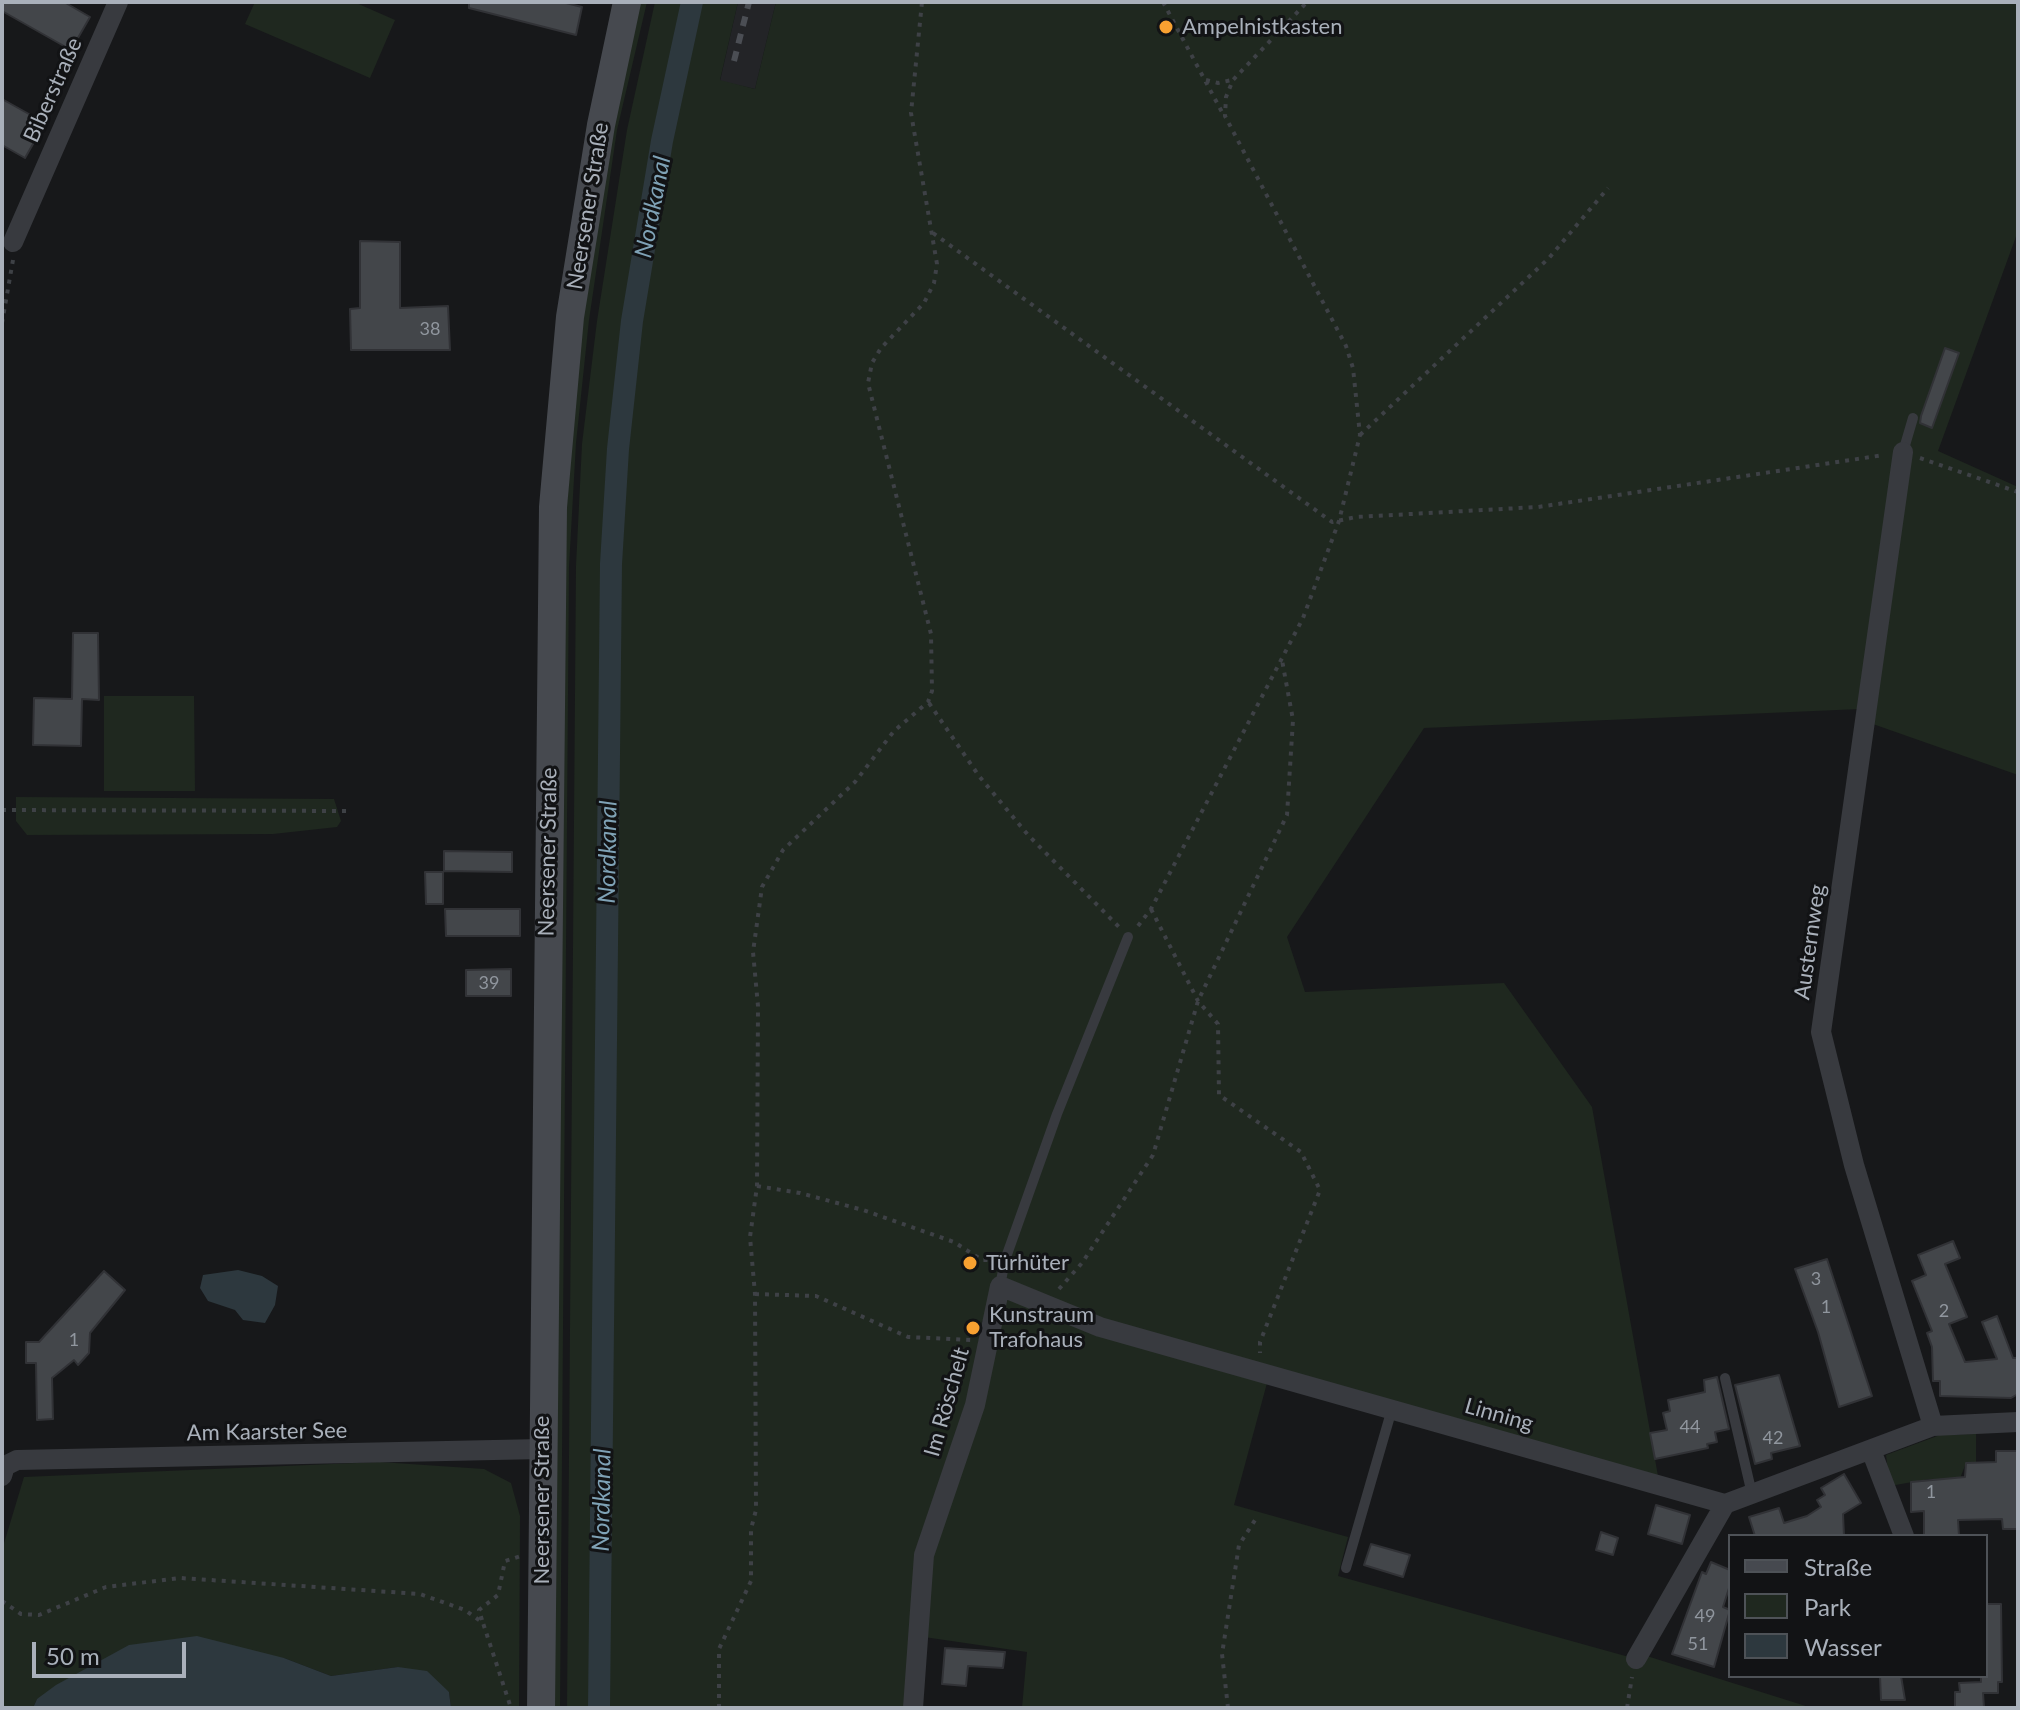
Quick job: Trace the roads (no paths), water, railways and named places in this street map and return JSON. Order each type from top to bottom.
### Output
[{"type":"main road","name":"Neersener Straße","points":[[541,1708],[553,507],[570,317],[601,125],[627,2]]},
{"type":"street","name":"Biberstraße","points":[[13,242],[118,2]]},
{"type":"street","name":"Austernweg","points":[[1903,452],[1821,1032],[1854,1165],[1933,1426]]},
{"type":"street","name":"Linning","points":[[1000,1286],[1100,1327],[1725,1504]]},
{"type":"street","name":"Im Röschelt","points":[[913,1708],[924,1555],[975,1405],[1000,1286]]},
{"type":"street","points":[[1636,1659],[1725,1504],[1839,1456],[1871,1450],[1933,1426],[2018,1422]]},
{"type":"street","name":"Am Kaarster See","points":[[2,1476],[5,1466],[17,1460],[542,1449]]},
{"type":"street","points":[[1871,1450],[1903,1534]]},
{"type":"lane","points":[[1903,452],[1913,418]]},
{"type":"lane","points":[[1000,1286],[1005,1260],[1057,1114],[1128,937]]},
{"type":"lane","points":[[1725,1378],[1752,1494]]},
{"type":"lane","points":[[1346,1568],[1392,1409]]},
{"type":"water","points":[[238,1270],[262,1276],[278,1286],[275,1305],[265,1323],[243,1320],[235,1310],[208,1301],[200,1288],[203,1275]]},
{"type":"water","points":[[197,1636],[284,1658],[331,1676],[398,1667],[427,1671],[449,1692],[451,1708],[33,1708],[37,1699],[56,1685],[129,1645]]},
{"type":"waterway","name":"Nordkanal","points":[[599,1708],[611,564],[618,449],[632,321],[662,141],[692,2]]},
{"type":"railway","points":[[734,61],[749,2]]},
{"type":"place","name":"Ampelnistkasten","points":[[1166,27]]},
{"type":"place","name":"Türhüter","points":[[970,1263]]},
{"type":"place","name":"Kunstraum Trafohaus","points":[[973,1328]]}]
